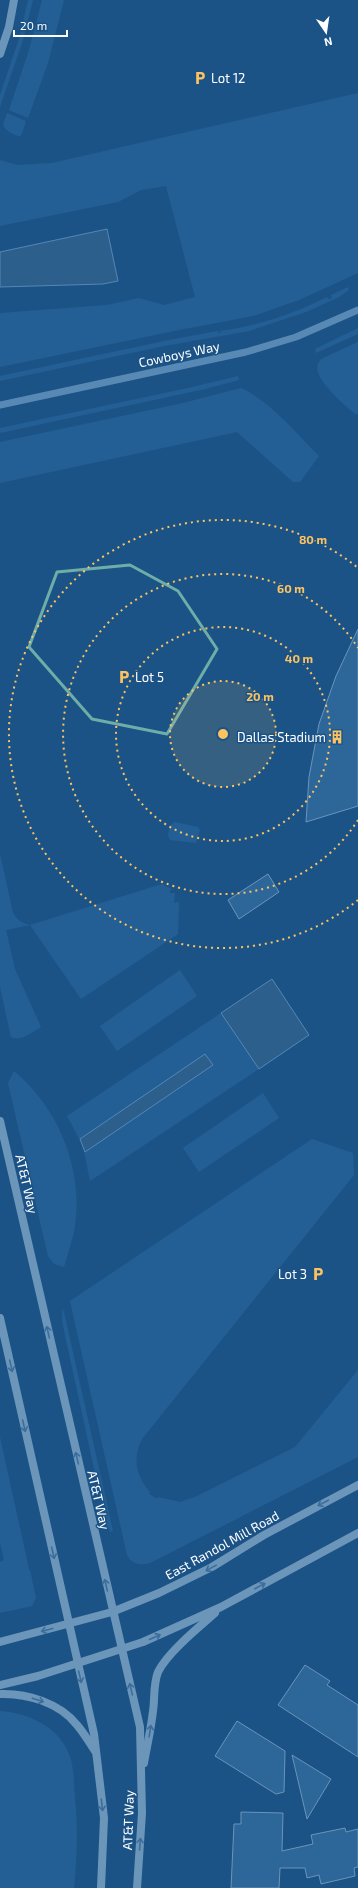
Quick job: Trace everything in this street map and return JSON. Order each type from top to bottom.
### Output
[{"type":"main road","points":[[0,54],[9,27],[14,0]]},
{"type":"main road","name":"AT&T Way","points":[[0,1121],[112,1612],[140,1727],[142,1813],[137,1888]]},
{"type":"main road","name":"AT&T Way","points":[[0,1318],[94,1734],[104,1818],[101,1888]]},
{"type":"main road","name":"East Randol Mill Road","points":[[0,1642],[69,1625],[112,1612],[159,1593],[212,1567],[264,1535],[358,1485]]},
{"type":"main road","points":[[0,1685],[38,1676],[143,1642],[221,1607],[358,1533]]},
{"type":"main road","points":[[141,1783],[153,1710],[154,1687],[158,1672],[162,1665],[178,1647],[221,1607]]},
{"type":"main road","points":[[0,1694],[17,1694],[55,1707],[76,1724],[96,1752]]},
{"type":"street","name":"Cowboys Way","points":[[0,405],[246,352],[296,337],[358,310]]},
{"type":"highlighted area","points":[[130,565],[178,591],[217,649],[167,734],[92,719],[29,647],[57,572]]},
{"type":"shaded area","points":[[28,0],[33,0],[23,40],[0,107],[0,95],[19,39]]},
{"type":"shaded area","points":[[42,0],[64,0],[48,63],[28,118],[9,110],[29,50]]},
{"type":"shaded area","points":[[358,93],[358,273],[299,300],[253,316],[0,367],[0,313],[107,305],[139,298],[164,305],[195,297],[166,186],[141,190],[118,202],[0,226],[0,160],[17,165],[52,163]]},
{"type":"shaded area","points":[[7,113],[26,121],[21,136],[10,133],[3,125]]},
{"type":"shaded area","points":[[107,229],[118,281],[103,284],[0,287],[0,252]]},
{"type":"shaded area","points":[[348,287],[349,290],[339,297],[306,312],[249,331],[164,346],[0,381],[0,376],[169,340],[218,331],[221,333],[220,331],[261,323],[302,309],[327,297],[328,299],[332,298],[331,295]]},
{"type":"shaded area","points":[[358,328],[358,334],[316,353],[315,349]]},
{"type":"shaded area","points":[[358,342],[358,413],[356,415],[328,388],[322,380],[318,371],[318,364],[323,358]]},
{"type":"shaded area","points":[[238,376],[239,380],[205,389],[0,433],[0,428]]},
{"type":"shaded area","points":[[241,388],[273,409],[319,456],[300,482],[293,482],[237,432],[0,483],[0,442],[183,403]]},
{"type":"shaded area","points":[[175,822],[198,827],[200,830],[196,843],[170,840],[168,835],[170,825]]},
{"type":"shaded area","points":[[0,854],[13,913],[20,921],[30,925],[6,930],[15,969],[41,1027],[26,1036],[19,1038],[11,1037],[0,987]]},
{"type":"shaded area","points":[[162,884],[173,890],[170,890],[170,893],[175,893],[174,903],[179,902],[178,934],[81,999],[30,925]]},
{"type":"shaded area","points":[[180,970],[197,996],[117,1051],[100,1026]]},
{"type":"shaded area","points":[[272,979],[309,1035],[259,1069],[221,1013]]},
{"type":"shaded area","points":[[221,1013],[259,1069],[90,1181],[83,1146],[67,1116]]},
{"type":"shaded area","points":[[205,1054],[213,1065],[85,1152],[80,1139]]},
{"type":"shaded area","points":[[14,1071],[30,1086],[56,1123],[72,1165],[76,1187],[76,1210],[74,1232],[64,1267],[54,1264],[48,1256],[8,1083]]},
{"type":"shaded area","points":[[263,1093],[279,1118],[199,1172],[183,1148]]},
{"type":"shaded area","points":[[312,1139],[353,1153],[354,1175],[142,1439],[137,1453],[137,1467],[141,1480],[150,1492],[149,1494],[157,1499],[158,1497],[180,1502],[195,1497],[295,1447],[358,1370],[358,1457],[150,1563],[137,1564],[127,1555],[70,1301]]},
{"type":"shaded area","points":[[63,1308],[113,1531],[110,1532],[106,1523],[63,1326]]},
{"type":"shaded area","points":[[0,1437],[28,1570],[30,1570],[36,1598],[32,1606],[0,1613],[0,1562],[4,1560],[0,1543]]},
{"type":"shaded area","points":[[0,1711],[22,1715],[43,1724],[60,1739],[67,1749],[73,1769],[77,1821],[74,1888],[0,1888]]},
{"type":"building","name":"Dallas Stadium","points":[[358,629],[358,806],[306,822],[309,777],[319,724],[336,676]]},
{"type":"building","points":[[268,874],[279,892],[239,919],[228,900]]},
{"type":"building","points":[[305,1665],[330,1681],[327,1685],[358,1705],[358,1757],[278,1705]]},
{"type":"building","points":[[237,1721],[285,1751],[284,1792],[276,1794],[215,1756]]},
{"type":"building","points":[[292,1755],[331,1779],[307,1819]]},
{"type":"building","points":[[241,1812],[283,1813],[282,1851],[313,1844],[311,1835],[345,1828],[346,1832],[358,1829],[358,1867],[354,1868],[355,1876],[321,1884],[319,1875],[307,1878],[305,1868],[280,1868],[279,1888],[231,1888],[234,1824],[241,1824]]},
{"type":"place","name":"Lot 12","points":[[200,78]]},
{"type":"place","name":"Lot 5","points":[[124,677]]},
{"type":"place","name":"Dallas Stadium","points":[[337,737]]},
{"type":"place","name":"Lot 3","points":[[318,1274]]}]
